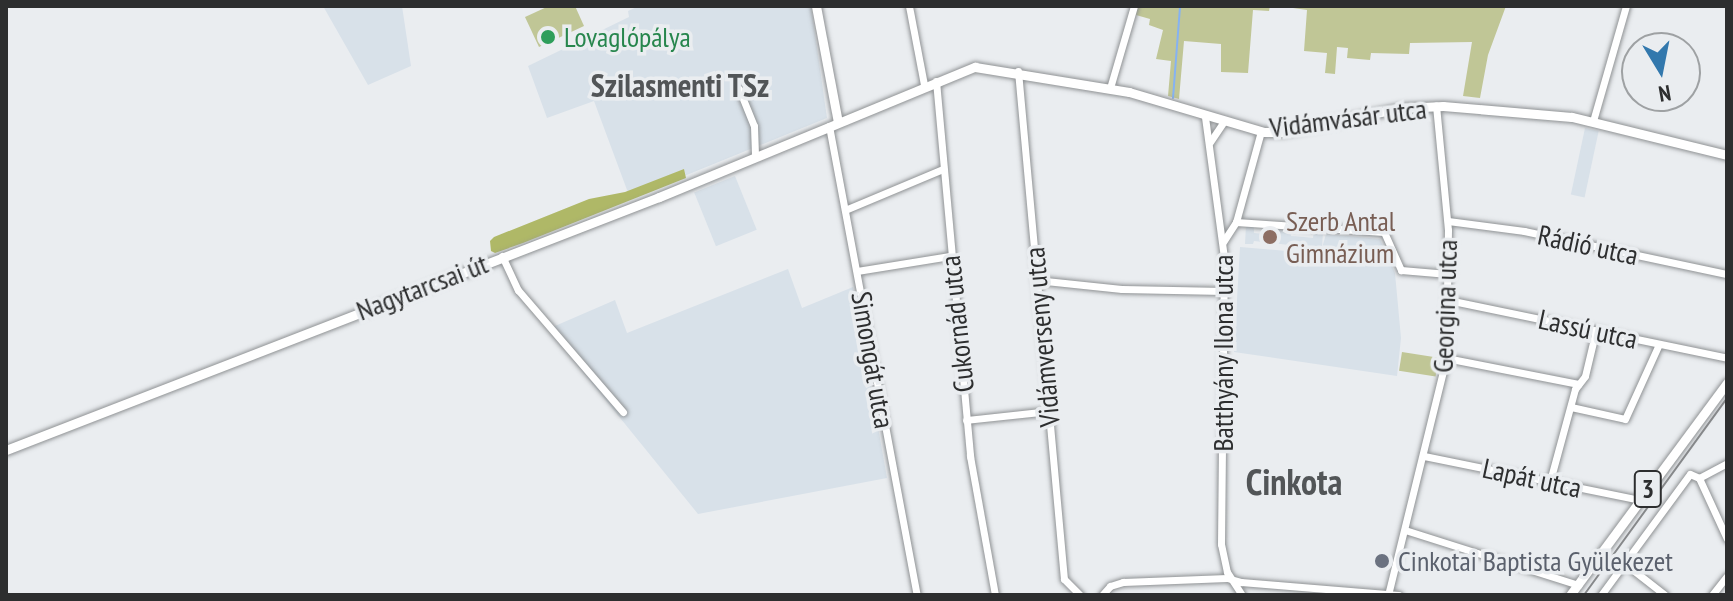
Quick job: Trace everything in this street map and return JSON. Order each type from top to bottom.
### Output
[{"type":"main road","name":"Simongát utca","points":[[816,6],[833,124]]},
{"type":"main road","name":"Vidámvásár utca","points":[[833,124],[936,80],[975,67],[1018,71],[1110,88],[1261,131],[1281,132],[1366,113],[1436,106],[1522,111],[1593,121],[1727,155]]},
{"type":"main road","name":"Nagytarcsai út","points":[[6,450],[659,197],[833,124]]},
{"type":"main road","name":"3","points":[[1570,595],[1727,383]]},
{"type":"street","points":[[909,6],[924,85]]},
{"type":"street","points":[[1110,88],[1134,6]]},
{"type":"street","points":[[1593,121],[1626,6]]},
{"type":"street","name":"Vidámverseny utca","points":[[1018,71],[1064,579],[1080,595]]},
{"type":"street","name":"Cukornád utca","points":[[936,80],[966,420],[995,595]]},
{"type":"street","points":[[739,89],[754,126],[755,155]]},
{"type":"street","name":"Georgina utca","points":[[1392,594],[1446,358],[1448,221],[1436,106]]},
{"type":"street","points":[[1205,117],[1223,242]]},
{"type":"street","points":[[1209,144],[1224,121]]},
{"type":"street","name":"Simongát utca","points":[[833,124],[845,210],[917,595]]},
{"type":"street","name":"Batthyány Ilona utca","points":[[1242,595],[1224,561],[1221,536],[1223,242],[1236,222],[1261,131]]},
{"type":"street","points":[[845,210],[943,169]]},
{"type":"street","name":"Rádió utca","points":[[1448,221],[1524,231],[1727,274]]},
{"type":"street","points":[[1236,222],[1384,232],[1401,270],[1448,274]]},
{"type":"street","points":[[502,256],[518,290],[623,412]]},
{"type":"street","points":[[857,271],[950,256]]},
{"type":"street","points":[[1036,280],[1122,289],[1224,291]]},
{"type":"street","name":"Lassú utca","points":[[1448,300],[1727,358]]},
{"type":"street","points":[[1550,481],[1578,384],[1585,376],[1596,330]]},
{"type":"street","points":[[1571,407],[1625,419],[1659,344]]},
{"type":"street","points":[[1446,358],[1578,384]]},
{"type":"street","points":[[966,420],[1049,411]]},
{"type":"street","name":"Lapát utca","points":[[1424,456],[1640,500]]},
{"type":"street","points":[[1601,595],[1696,476],[1727,463]]},
{"type":"street","points":[[1696,476],[1726,533]]},
{"type":"street","points":[[1405,530],[1578,585]]},
{"type":"street","points":[[1624,563],[1665,595]]},
{"type":"street","points":[[1712,595],[1727,576]]},
{"type":"street","points":[[1102,595],[1110,586],[1123,582],[1232,580],[1392,594]]},
{"type":"shaded area","points":[[323,6],[402,6],[411,66],[368,85]]},
{"type":"shaded area","points":[[639,6],[811,6],[827,118],[630,198],[594,101],[547,118],[528,66],[629,17],[628,11]]},
{"type":"shaded area","points":[[1585,128],[1599,131],[1585,197],[1571,195]]},
{"type":"shaded area","points":[[735,176],[757,230],[716,246],[694,192]]},
{"type":"shaded area","points":[[1246,225],[1254,225],[1254,233],[1276,235],[1277,227],[1292,228],[1291,236],[1313,238],[1314,230],[1323,231],[1322,248],[1326,234],[1380,239],[1395,273],[1401,338],[1397,376],[1234,352],[1240,247],[1321,254],[1323,249],[1254,241],[1253,244],[1245,244]]},
{"type":"shaded area","points":[[788,269],[802,308],[853,287],[887,478],[698,514],[548,329],[615,300],[627,333]]},
{"type":"green space","name":"Lovaglópálya","points":[[549,6],[575,6],[584,26],[539,47],[525,17]]},
{"type":"green space","points":[[1138,6],[1270,6],[1269,11],[1253,10],[1248,73],[1221,72],[1221,44],[1184,41],[1179,99],[1168,96],[1171,61],[1156,59],[1163,30],[1149,25],[1150,19],[1136,15]]},
{"type":"green space","points":[[1279,6],[1506,6],[1488,55],[1480,98],[1463,96],[1472,42],[1410,43],[1409,54],[1371,53],[1370,60],[1347,58],[1348,48],[1337,47],[1335,74],[1325,73],[1327,53],[1304,51],[1307,10]]},
{"type":"green space","points":[[684,169],[686,178],[523,243],[495,253],[491,251],[490,241],[494,237],[589,199],[625,192]]},
{"type":"green space","points":[[1402,352],[1439,358],[1436,377],[1399,371]]},
{"type":"waterway","points":[[1173,98],[1180,6]]},
{"type":"tram line","points":[[1584,595],[1727,398]]},
{"type":"place","name":"Lovaglópálya","points":[[548,37]]},
{"type":"place","name":"Szerb Antal Gimnázium","points":[[1270,237]]},
{"type":"place","name":"Cinkotai Baptista Gyülekezet","points":[[1382,561]]},
{"type":"district","name":"Szilasmenti TSz","points":[[680,85]]},
{"type":"district","name":"Cinkota","points":[[1294,482]]}]
